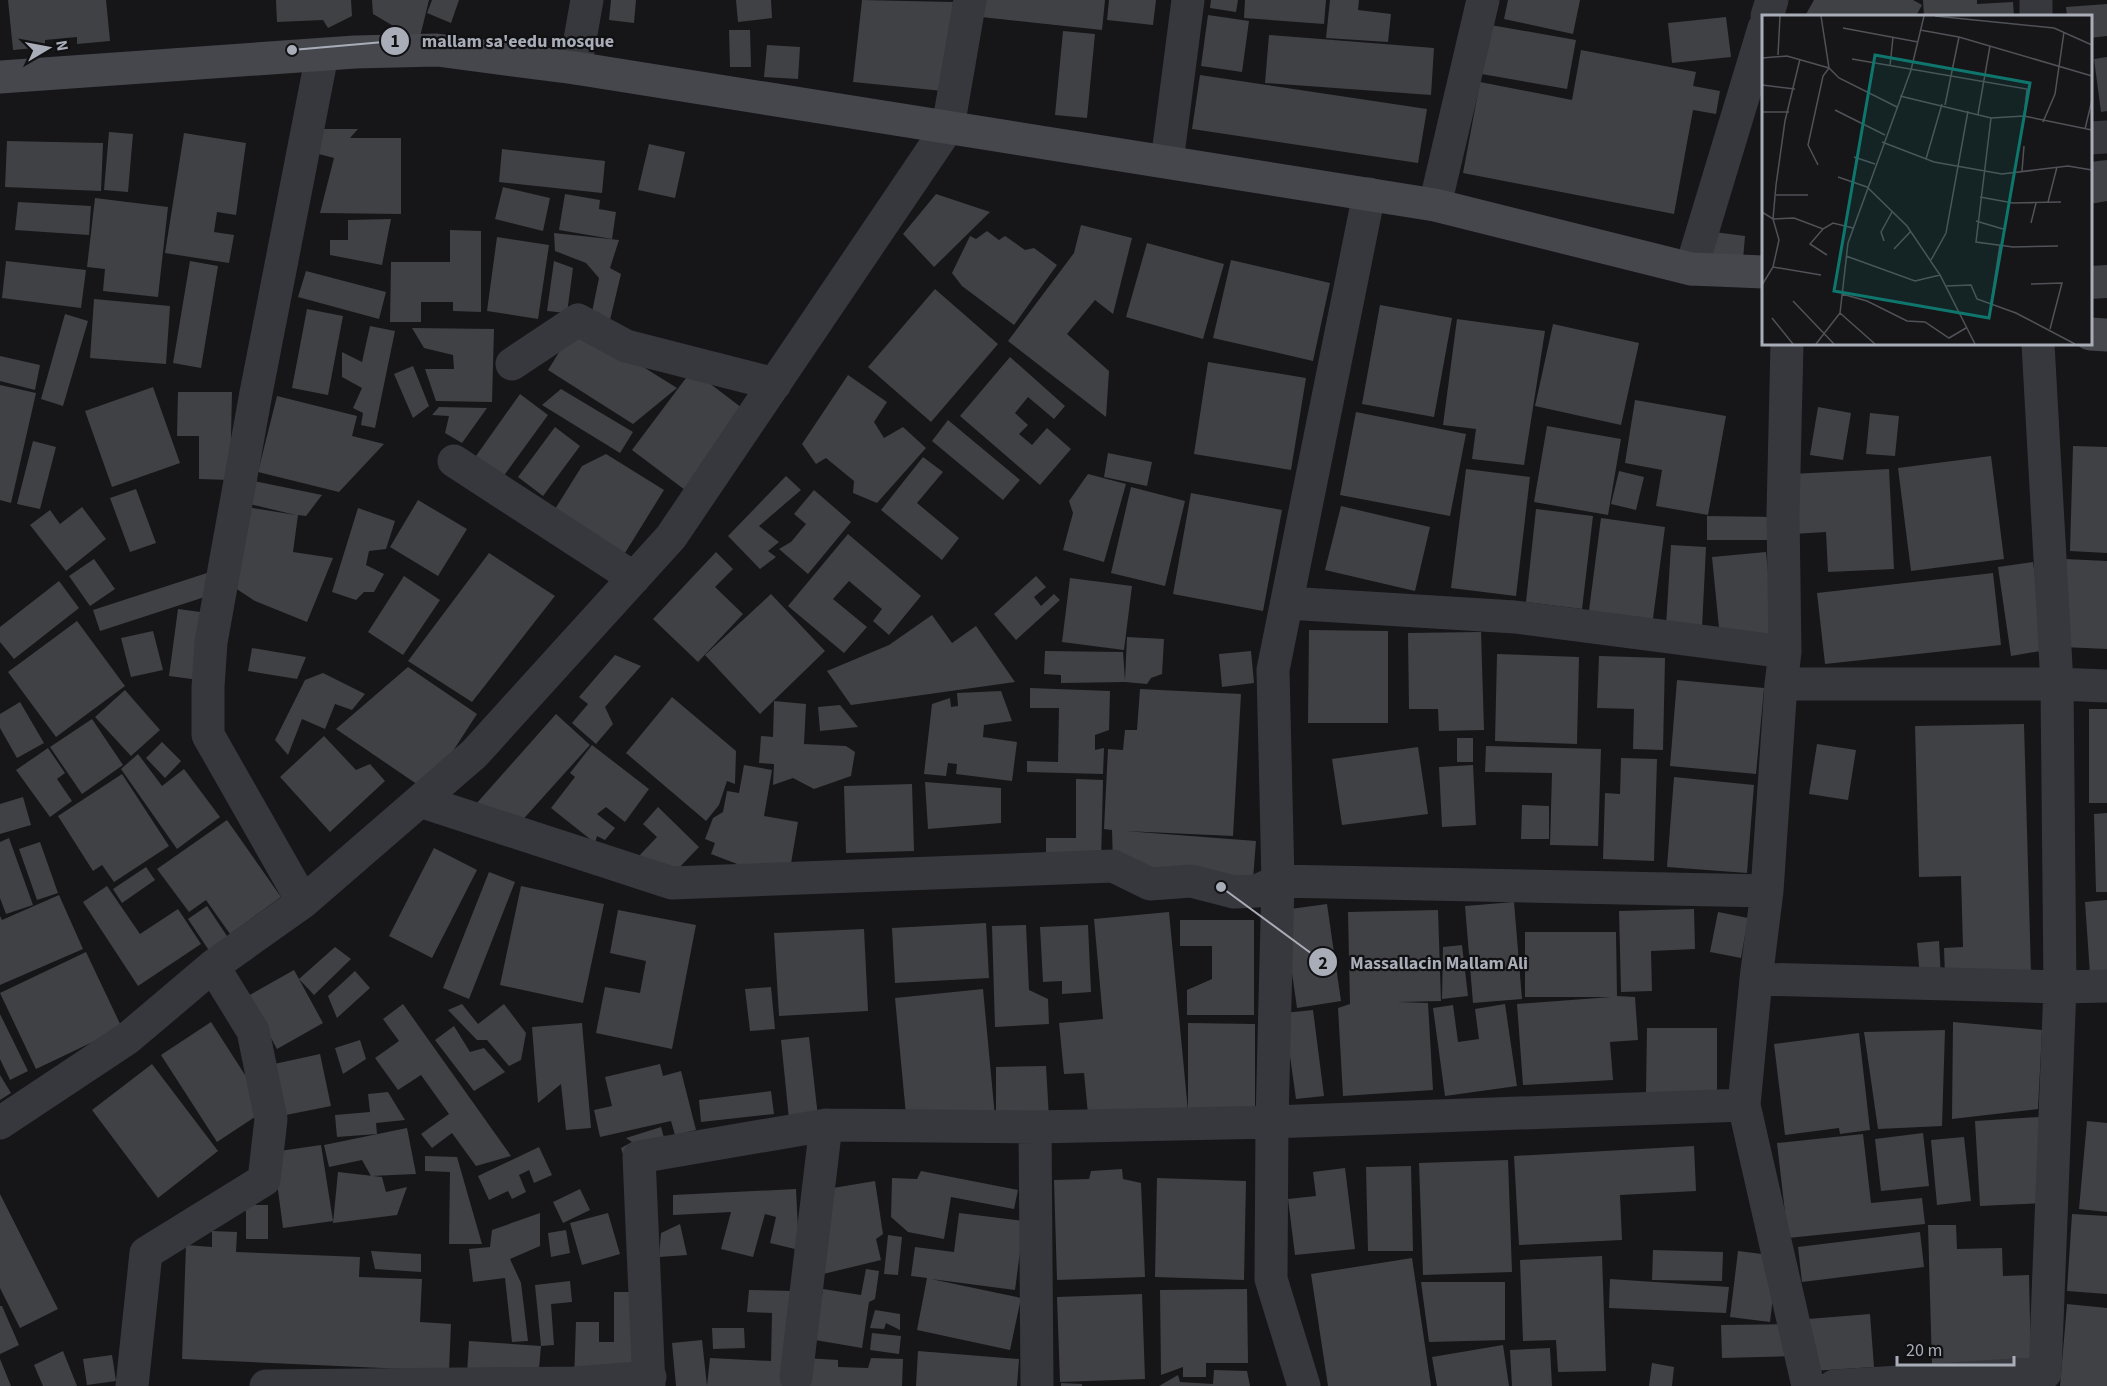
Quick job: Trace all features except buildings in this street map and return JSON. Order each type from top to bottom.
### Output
[{"type":"street","points":[[575,68],[587,0]]},
{"type":"street","points":[[0,1123],[128,1038],[213,966],[303,902],[474,754],[672,537],[948,128],[970,0]]},
{"type":"street","points":[[1167,162],[1188,0]]},
{"type":"street","points":[[1435,205],[1483,0]]},
{"type":"street","points":[[1767,15],[1772,0]]},
{"type":"street","points":[[1691,269],[1762,35]]},
{"type":"street","points":[[0,77],[322,54],[437,50],[575,68],[1435,205],[1691,269],[1762,272]]},
{"type":"street","points":[[303,902],[208,735],[208,687],[213,631],[256,393],[322,54]]},
{"type":"street","points":[[2092,138],[2107,137]]},
{"type":"street","points":[[1304,1386],[1271,1280],[1278,881],[1273,670],[1369,194]]},
{"type":"street","points":[[512,364],[578,320],[626,346],[775,384]]},
{"type":"street","points":[[2092,334],[2107,335]]},
{"type":"street","points":[[1787,345],[1783,513],[1785,652],[1767,891],[1744,1105],[1808,1386]]},
{"type":"street","points":[[1834,1386],[2045,1373],[2060,987],[2057,684],[2038,345]]},
{"type":"street","points":[[454,461],[634,578]]},
{"type":"street","points":[[1287,603],[1515,617],[1785,652]]},
{"type":"street","points":[[1781,684],[2107,686]]},
{"type":"street","points":[[420,801],[672,883],[1113,866],[1150,884],[1191,881],[1234,892],[1257,891],[1278,881],[1767,891]]},
{"type":"street","points":[[132,1386],[146,1253],[264,1180],[272,1119],[253,1031],[213,966]]},
{"type":"street","points":[[1756,980],[2060,987],[2107,986]]},
{"type":"street","points":[[267,1386],[649,1381],[639,1157],[826,1125],[1035,1127],[1272,1122],[1744,1105]]},
{"type":"street","points":[[796,1377],[826,1125]]},
{"type":"street","points":[[1035,1127],[1037,1386]]},
{"type":"place","name":"mallam sa'eedu mosque","points":[[292,50]]},
{"type":"place","name":"Massallacin Mallam Ali","points":[[1221,887]]}]
